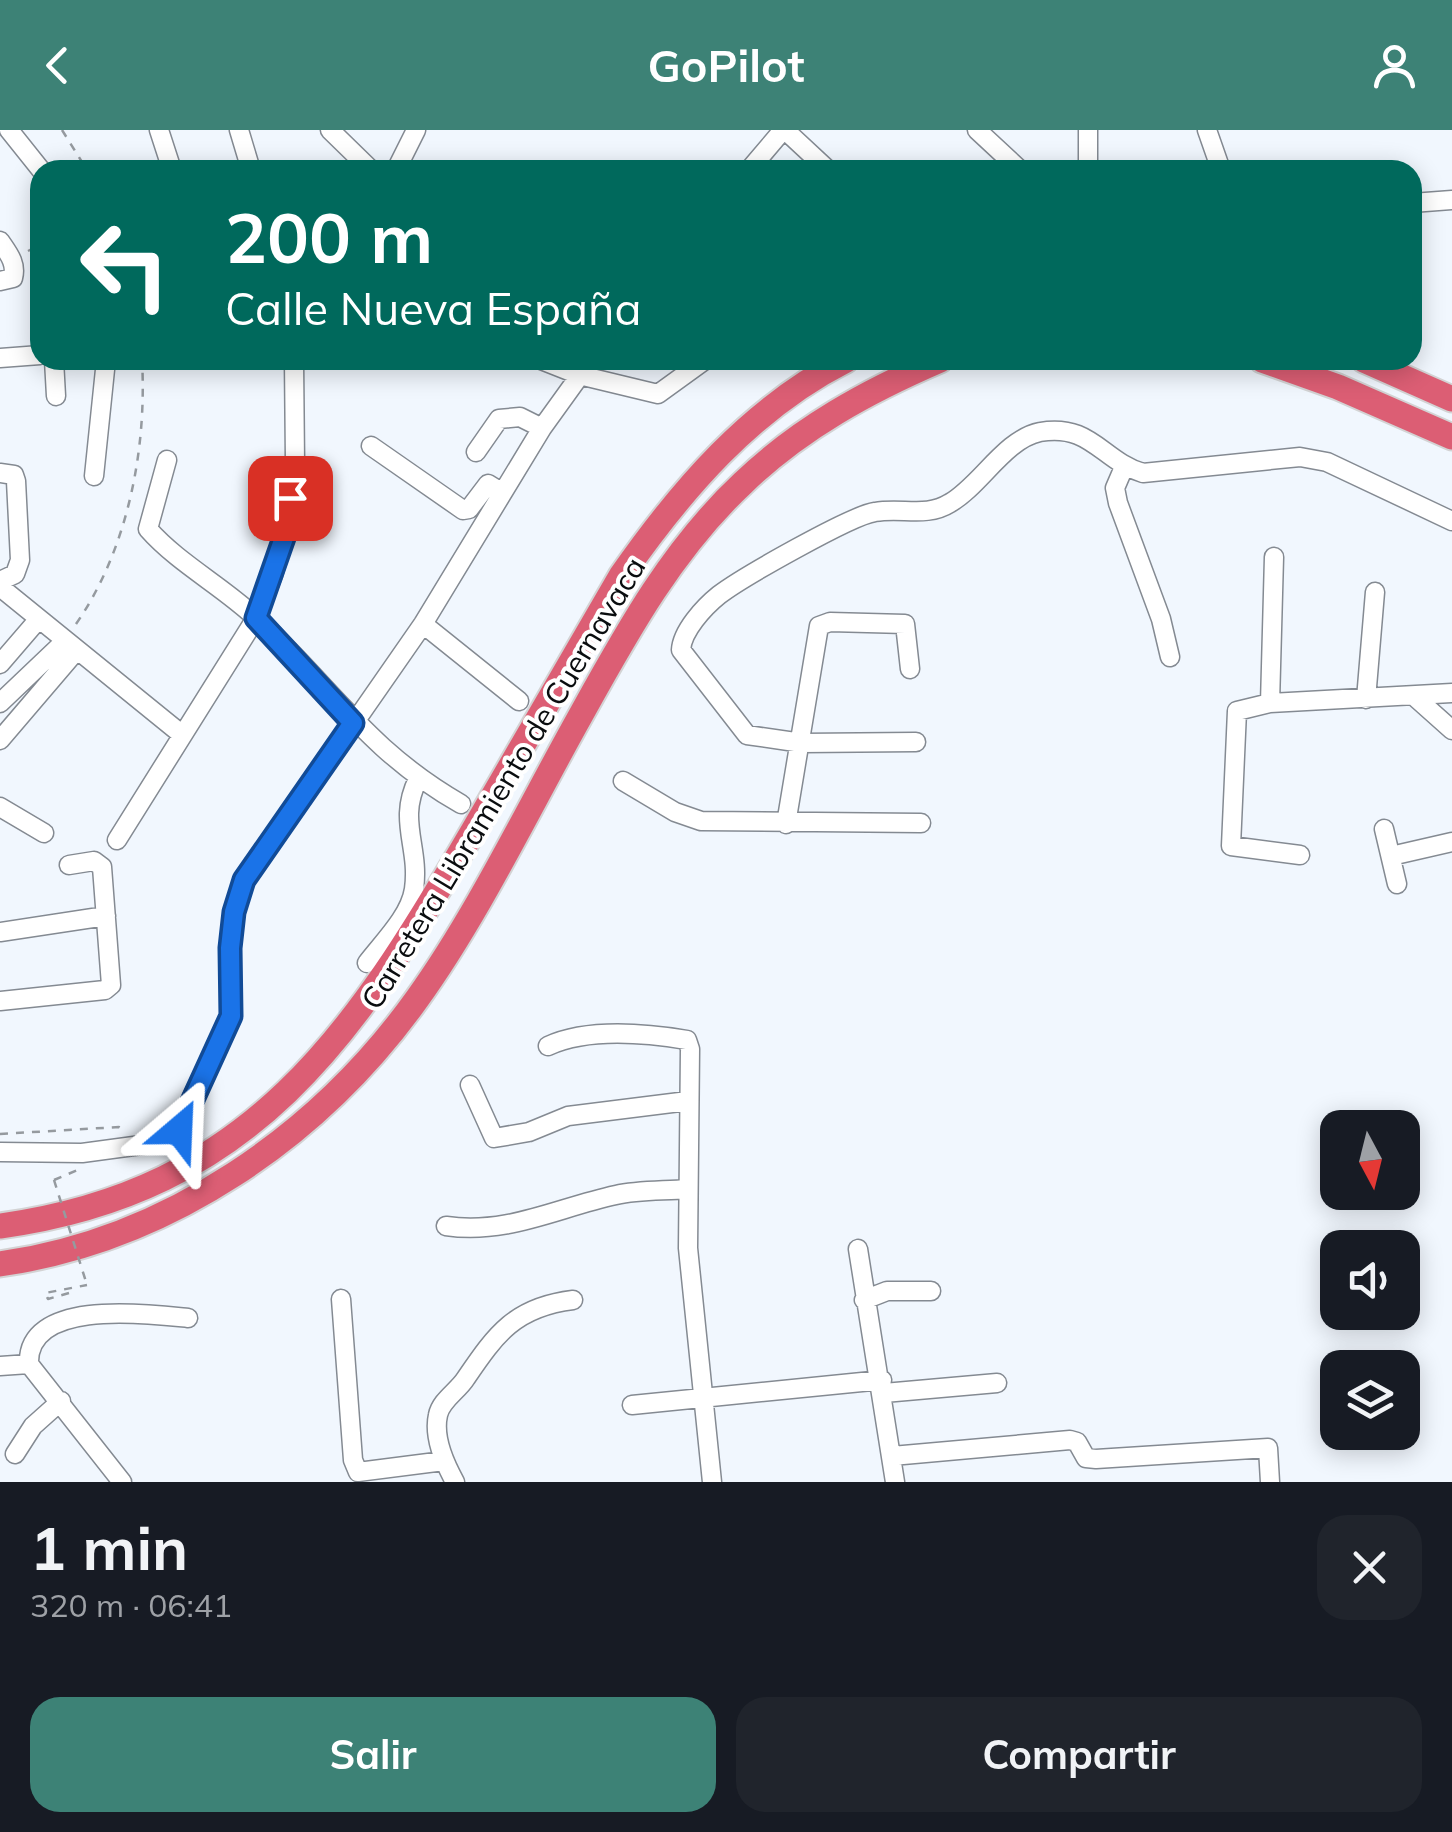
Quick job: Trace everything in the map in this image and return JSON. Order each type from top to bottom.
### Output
[{"type":"highway","name":"Carretera Libramiento de Cuernavaca","points":[[0,1226],[75,1211],[156,1183],[235,1134],[318,1064],[412,936],[621,576],[658,524],[757,418],[831,370]]},
{"type":"highway","name":"Carretera Libramiento de Cuernavaca","points":[[0,1264],[87,1243],[170,1210],[249,1165],[340,1089],[417,999],[644,602],[709,520],[774,456],[834,413],[920,370]]},
{"type":"highway","points":[[1290,370],[1452,438]]},
{"type":"highway","points":[[1387,370],[1452,399]]},
{"type":"street","points":[[9,130],[32,160]]},
{"type":"street","points":[[158,130],[168,160]]},
{"type":"street","points":[[239,130],[248,160]]},
{"type":"street","points":[[330,130],[362,160]]},
{"type":"street","points":[[401,160],[416,130]]},
{"type":"street","points":[[758,160],[784,130],[817,160]]},
{"type":"street","points":[[977,130],[1009,160]]},
{"type":"street","points":[[1088,130],[1088,160]]},
{"type":"street","points":[[1207,130],[1218,160]]},
{"type":"street","points":[[1422,202],[1452,200]]},
{"type":"street","points":[[0,241],[12,258],[6,280]]},
{"type":"street","points":[[0,358],[30,355]]},
{"type":"street","points":[[55,370],[56,396]]},
{"type":"street","points":[[94,476],[105,370]]},
{"type":"street","points":[[117,840],[180,733],[256,618],[286,532],[295,464],[294,370]]},
{"type":"street","points":[[0,1152],[82,1153],[171,1141],[231,1016],[230,948],[234,912],[244,880],[423,624],[542,428],[583,370]]},
{"type":"street","points":[[593,370],[658,394],[691,370]]},
{"type":"street","points":[[476,452],[499,419],[520,417],[542,428]]},
{"type":"street","points":[[916,742],[802,744],[747,735],[681,650],[682,639],[719,595],[873,512],[929,513],[951,503],[1020,442],[1038,432],[1078,432],[1124,467],[1142,473],[1300,457],[1327,462],[1452,521]]},
{"type":"street","points":[[371,446],[463,510],[469,509],[488,484],[502,492]]},
{"type":"street","points":[[167,460],[148,529],[256,618],[353,723],[418,779],[461,804]]},
{"type":"street","points":[[1124,467],[1116,488],[1118,503],[1161,619],[1170,656]]},
{"type":"street","points":[[7,474],[20,560],[16,574],[0,584],[37,620],[180,733]]},
{"type":"street","points":[[1270,703],[1274,557]]},
{"type":"street","points":[[1366,699],[1376,592]]},
{"type":"street","points":[[0,664],[37,620]]},
{"type":"street","points":[[786,824],[819,626],[830,622],[905,624],[910,670]]},
{"type":"street","points":[[423,624],[518,701]]},
{"type":"street","points":[[0,703],[70,646]]},
{"type":"street","points":[[0,740],[70,646]]},
{"type":"street","points":[[1300,855],[1241,851],[1228,839],[1237,711],[1270,703],[1452,693]]},
{"type":"street","points":[[1414,698],[1452,730]]},
{"type":"street","points":[[367,964],[398,922],[414,891],[406,814],[418,779]]},
{"type":"street","points":[[623,780],[675,812],[701,820],[921,823]]},
{"type":"street","points":[[0,807],[44,833]]},
{"type":"street","points":[[1384,829],[1397,884]]},
{"type":"street","points":[[1390,856],[1452,842]]},
{"type":"street","points":[[0,1001],[104,990],[111,985],[99,861],[69,865]]},
{"type":"street","points":[[0,932],[106,916]]},
{"type":"street","points":[[548,1046],[596,1033],[687,1040],[687,1189],[693,1312],[706,1396],[712,1482]]},
{"type":"street","points":[[470,1085],[494,1138],[529,1132],[568,1116],[688,1101]]},
{"type":"street","points":[[446,1226],[479,1230],[512,1227],[620,1194],[687,1189]]},
{"type":"street","points":[[858,1249],[864,1300],[883,1387],[895,1482]]},
{"type":"street","points":[[864,1300],[887,1291],[931,1291]]},
{"type":"street","points":[[341,1299],[353,1460],[358,1472],[444,1461]]},
{"type":"street","points":[[455,1482],[444,1461],[438,1416],[494,1335],[521,1316],[551,1303],[573,1300]]},
{"type":"street","points":[[122,1482],[29,1364],[28,1351],[50,1328],[82,1318],[129,1310],[188,1318]]},
{"type":"street","points":[[0,1366],[29,1364]]},
{"type":"street","points":[[632,1406],[706,1396],[997,1383]]},
{"type":"street","points":[[15,1454],[33,1426],[61,1401]]},
{"type":"street","points":[[892,1456],[1070,1440],[1077,1442],[1086,1458],[1268,1448],[1270,1482]]},
{"type":"path","points":[[62,130],[82,160]]},
{"type":"path","points":[[70,646],[100,581],[133,492],[145,412],[143,370]]},
{"type":"path","points":[[0,1134],[119,1127],[124,1130],[114,1139]]},
{"type":"path","points":[[54,1180],[87,1285],[45,1293],[48,1300],[69,1293]]},
{"type":"route","points":[[179,1130],[231,1016],[230,948],[234,912],[244,880],[353,723],[256,618],[286,532],[290,498]]}]
